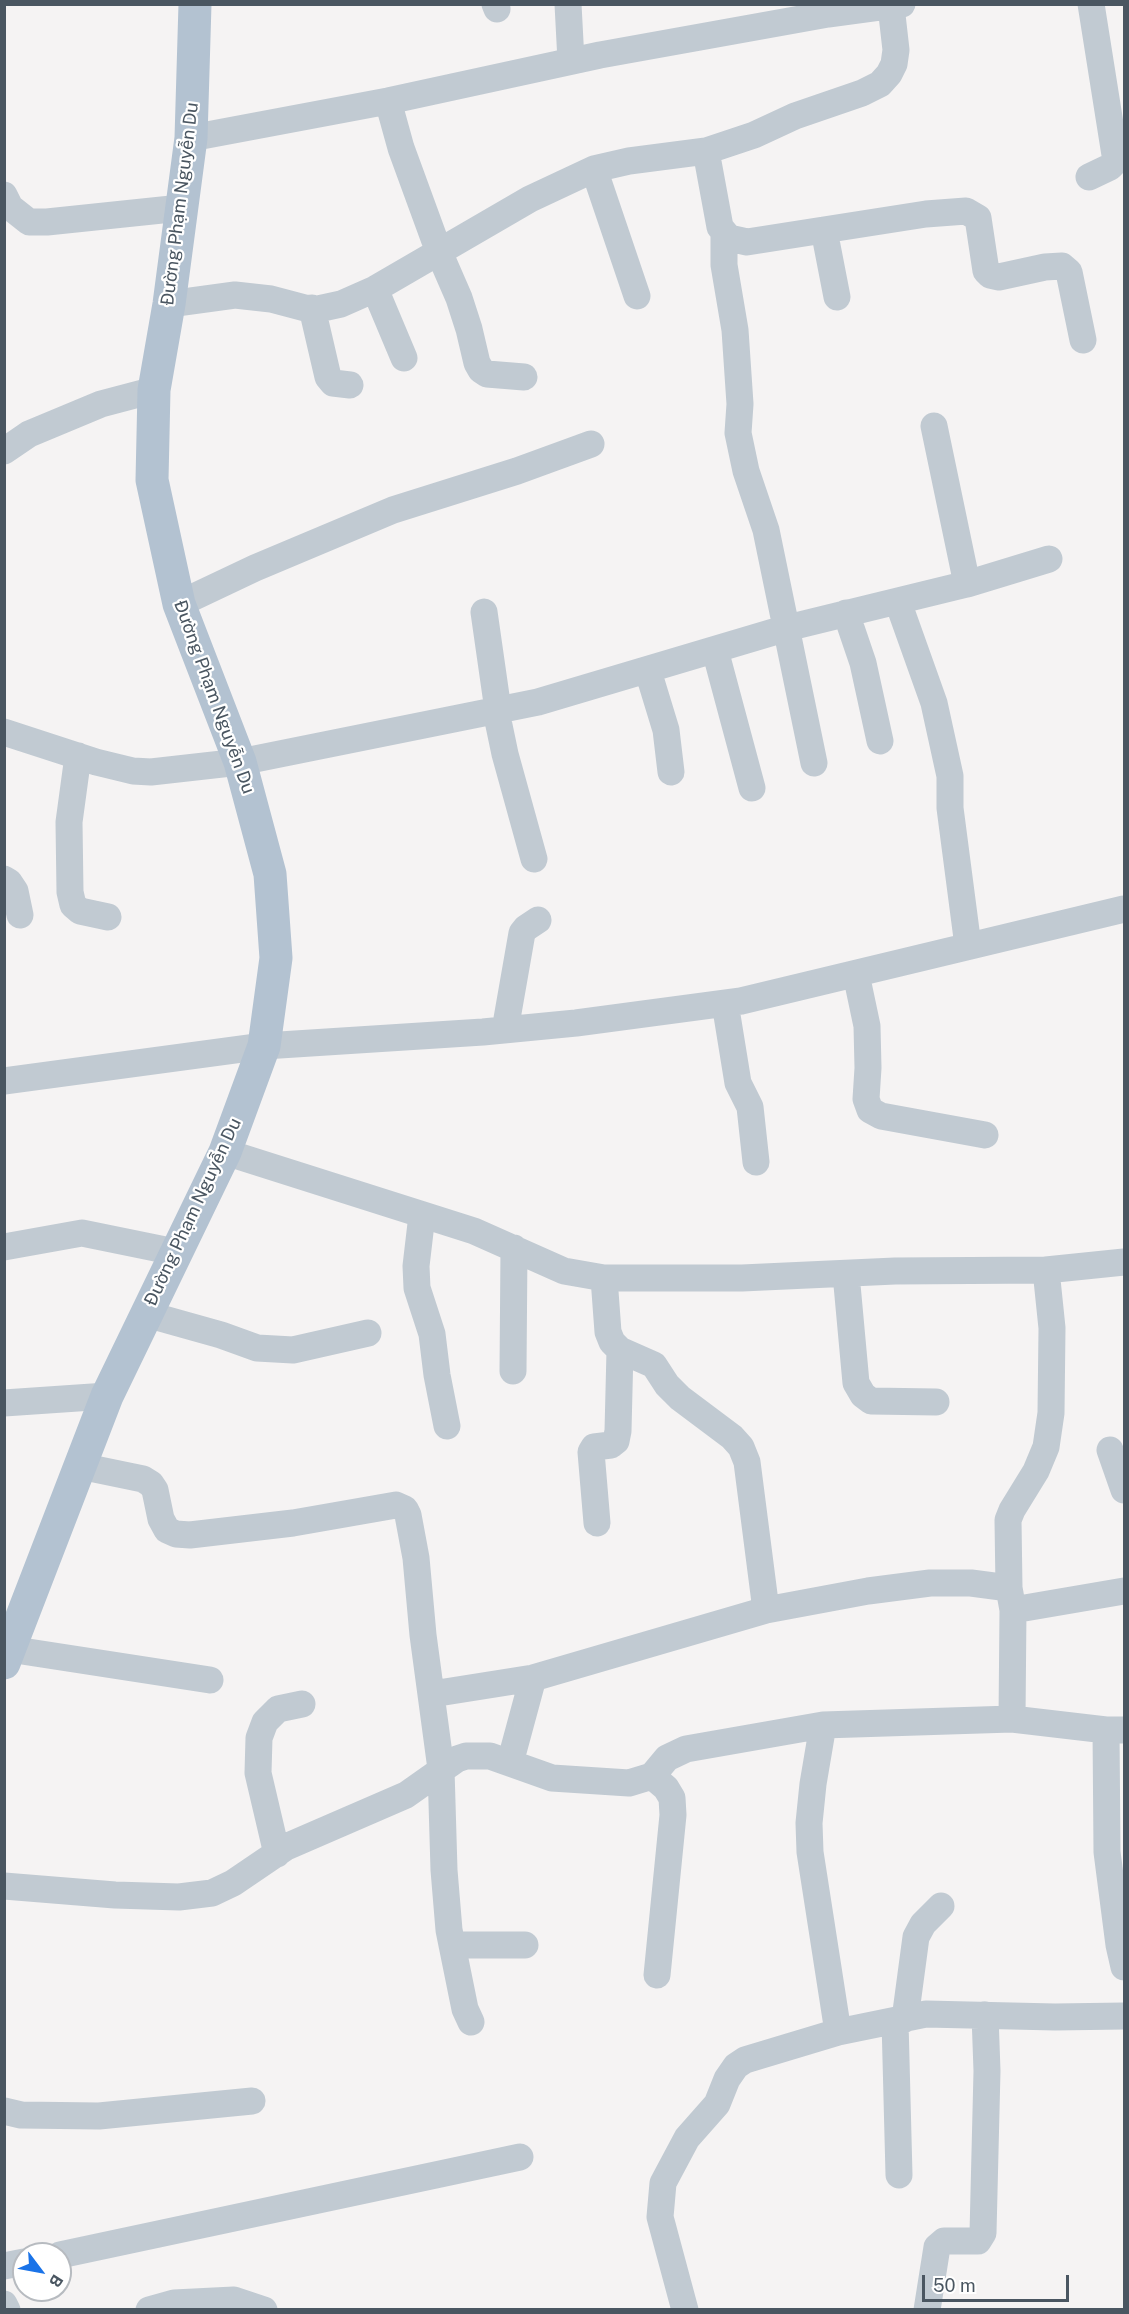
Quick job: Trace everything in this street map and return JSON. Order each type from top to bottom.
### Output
[{"type":"main road","name":"Đường Phạm Nguyễn Du","points":[[7,1656],[107,1396],[225,1152],[264,1046],[276,958],[270,874],[240,762],[179,604],[152,480],[154,390],[169,304],[191,138],[195,4]]},
{"type":"street","points":[[568,4],[571,61]]},
{"type":"street","points":[[1089,177],[1110,167],[1115,162],[1091,4]]},
{"type":"street","points":[[169,304],[235,294],[271,298],[312,308],[341,304],[375,289],[530,200],[594,169],[629,161],[706,151],[862,93],[880,84],[894,64],[896,5],[760,16],[388,101],[191,138]]},
{"type":"street","points":[[388,101],[401,148],[439,252],[459,298],[481,370],[487,374],[524,376]]},
{"type":"street","points":[[706,151],[720,227],[724,234],[737,242],[926,214],[966,211],[978,218],[986,271],[990,275],[999,277],[1062,266],[1069,272],[1083,340]]},
{"type":"street","points":[[594,169],[637,296]]},
{"type":"street","points":[[4,195],[10,207],[29,222],[181,208]]},
{"type":"street","points":[[824,230],[837,297]]},
{"type":"street","points":[[724,234],[724,265],[735,330],[740,404],[738,433],[746,471],[766,530],[814,763]]},
{"type":"street","points":[[375,289],[404,358]]},
{"type":"street","points":[[312,308],[328,377],[333,383],[350,385]]},
{"type":"street","points":[[4,451],[29,434],[101,404],[154,390]]},
{"type":"street","points":[[934,426],[967,584]]},
{"type":"street","points":[[179,604],[265,564],[393,510],[517,471],[591,444]]},
{"type":"street","points":[[4,732],[133,771],[151,772],[240,762],[538,702],[787,628],[967,584],[1049,559]]},
{"type":"street","points":[[898,602],[934,703],[950,776],[951,808],[968,946]]},
{"type":"street","points":[[484,612],[505,754],[534,859]]},
{"type":"street","points":[[846,613],[863,663],[880,741]]},
{"type":"street","points":[[715,650],[752,788]]},
{"type":"street","points":[[648,671],[666,730],[671,772]]},
{"type":"street","points":[[78,756],[69,822],[70,892],[73,905],[80,911],[108,917]]},
{"type":"street","points":[[4,879],[15,891],[20,915]]},
{"type":"street","points":[[4,1081],[264,1046],[505,1030],[656,1014],[725,1003],[856,975],[1125,909]]},
{"type":"street","points":[[505,1030],[522,933],[525,928],[538,920]]},
{"type":"street","points":[[856,975],[867,1026],[866,1099],[870,1110],[881,1116],[985,1135]]},
{"type":"street","points":[[725,1003],[738,1083],[750,1107],[756,1162]]},
{"type":"street","points":[[225,1152],[474,1231],[564,1271],[604,1278],[742,1278],[895,1271],[1046,1270],[1125,1262]]},
{"type":"street","points":[[422,1215],[416,1266],[417,1288],[432,1334],[447,1426]]},
{"type":"street","points":[[4,1247],[82,1233],[175,1252]]},
{"type":"street","points":[[513,1371],[514,1248]]},
{"type":"street","points":[[1012,1719],[1008,1520],[1016,1502],[1036,1471],[1046,1447],[1051,1413],[1052,1328],[1046,1270]]},
{"type":"street","points":[[846,1274],[856,1383],[863,1395],[871,1401],[936,1402]]},
{"type":"street","points":[[604,1278],[608,1332],[612,1342],[620,1350],[654,1365],[667,1385],[680,1398],[732,1437],[741,1447],[747,1462],[766,1610]]},
{"type":"street","points":[[146,1314],[221,1335],[257,1348],[292,1350],[368,1333]]},
{"type":"street","points":[[597,1523],[591,1452],[594,1447],[611,1445],[616,1441],[620,1350]]},
{"type":"street","points":[[4,1403],[107,1396]]},
{"type":"street","points":[[1110,1450],[1125,1490]]},
{"type":"street","points":[[80,1466],[143,1479],[151,1484],[160,1519],[167,1530],[176,1534],[190,1535],[293,1523],[396,1505],[401,1506],[408,1515],[415,1550],[441,1769],[444,1870],[452,1945],[465,2009],[471,2022]]},
{"type":"street","points":[[432,1694],[533,1678],[766,1610],[868,1591],[930,1583],[971,1583],[1011,1599],[1125,1591]]},
{"type":"street","points":[[7,1656],[210,1680]]},
{"type":"street","points":[[510,1762],[533,1678]]},
{"type":"street","points":[[277,1854],[258,1773],[259,1738],[265,1722],[278,1709],[302,1704]]},
{"type":"street","points":[[4,1886],[115,1895],[196,1896],[212,1893],[233,1883],[286,1847],[406,1795],[457,1759],[473,1755],[490,1756],[552,1778],[629,1783],[652,1776],[667,1758],[686,1749],[823,1725],[1012,1719],[1115,1730],[1107,1852],[1119,1946],[1125,1967]]},
{"type":"street","points":[[823,1725],[809,1823],[810,1852],[838,2032]]},
{"type":"street","points":[[652,1776],[666,1788],[672,1798],[673,1815],[657,1975]]},
{"type":"street","points":[[899,2175],[900,2020],[916,1937],[923,1924],[941,1906]]},
{"type":"street","points":[[452,1945],[525,1945]]},
{"type":"street","points":[[685,2310],[660,2217],[663,2183],[687,2138],[717,2104],[727,2079],[736,2066],[745,2060],[838,2032],[926,2014],[1055,2018],[1125,2016]]},
{"type":"street","points":[[927,2310],[937,2247],[944,2241],[978,2241],[983,2233],[987,2071],[985,2015]]},
{"type":"street","points":[[4,2110],[21,2115],[99,2116],[252,2101]]},
{"type":"street","points":[[72,2252],[520,2157]]},
{"type":"street","points":[[149,2310],[174,2303],[234,2301],[264,2310]]},
{"type":"street","points":[[4,2304],[7,2310]]}]
